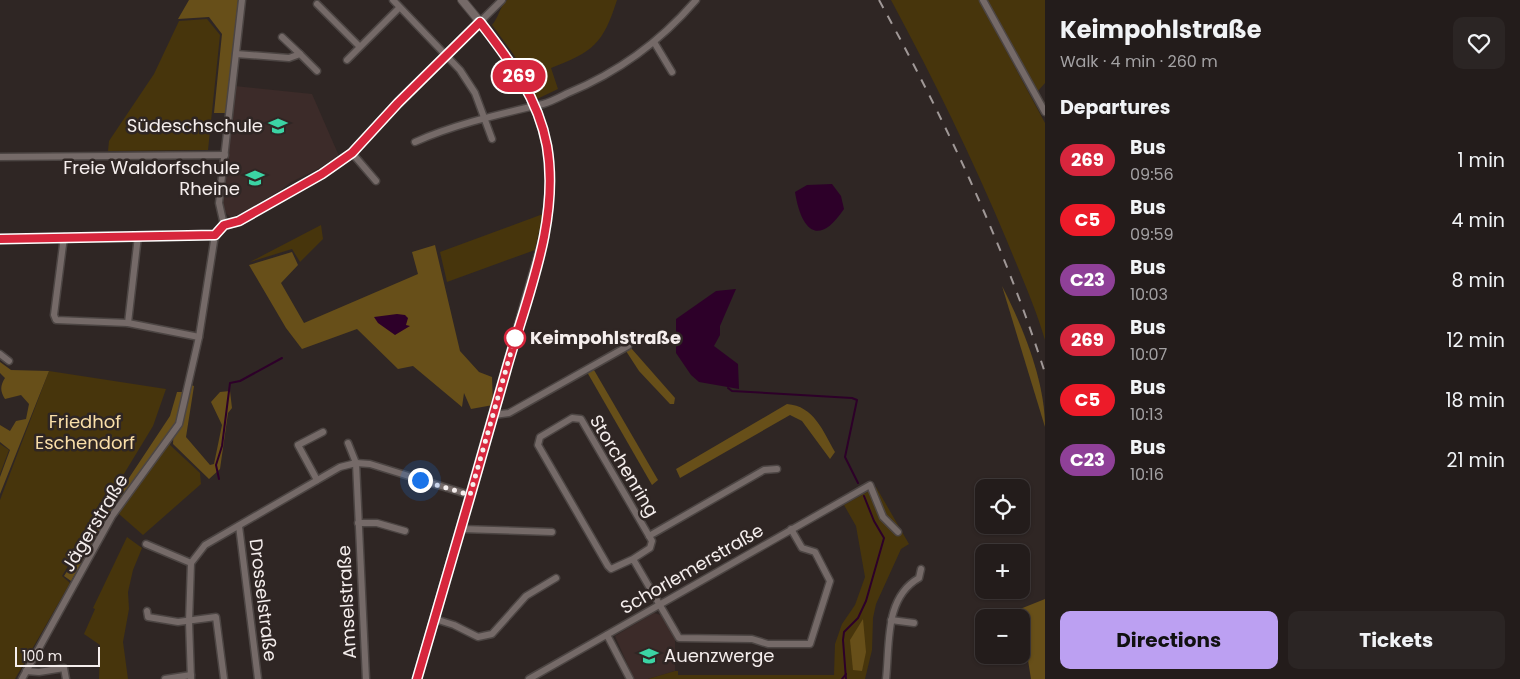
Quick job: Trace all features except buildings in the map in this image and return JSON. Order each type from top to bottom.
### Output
[{"type":"street","points":[[224,225],[219,203],[242,0]]},
{"type":"street","points":[[393,0],[460,70],[475,93],[492,139]]},
{"type":"street","points":[[417,679],[494,415],[547,221],[549,165],[545,140],[535,104],[511,62],[462,0]]},
{"type":"street","points":[[0,239],[215,235],[224,225],[239,221],[322,174],[352,153],[445,55],[502,0]]},
{"type":"street","points":[[415,142],[535,104],[542,104],[603,78],[654,42],[680,19],[696,0]]},
{"type":"street","points":[[983,0],[1045,112]]},
{"type":"street","points":[[317,4],[359,46]]},
{"type":"street","points":[[347,60],[399,8]]},
{"type":"street","points":[[282,36],[317,71]]},
{"type":"street","points":[[654,42],[672,72]]},
{"type":"street","points":[[236,54],[289,58],[300,54]]},
{"type":"street","points":[[352,153],[376,181]]},
{"type":"street","points":[[0,157],[225,155]]},
{"type":"street","name":"Jägerstraße","points":[[22,679],[112,516],[179,424],[199,337],[215,235]]},
{"type":"street","points":[[128,323],[138,236]]},
{"type":"street","points":[[64,237],[54,315],[56,320],[128,323],[199,337]]},
{"type":"street","points":[[494,415],[509,413],[628,346]]},
{"type":"street","points":[[0,354],[9,361]]},
{"type":"street","name":"Storchenring","points":[[572,418],[580,419],[649,536],[652,544],[650,548],[633,559],[615,568],[611,569],[608,566],[538,445],[540,437],[572,418]]},
{"type":"street","points":[[317,480],[298,445],[323,432]]},
{"type":"street","name":"Amselstraße","points":[[348,443],[356,463],[366,679]]},
{"type":"street","points":[[165,679],[191,677],[189,622],[191,563],[205,545],[340,467],[356,463],[370,464],[470,495]]},
{"type":"street","points":[[649,536],[764,470],[777,469]]},
{"type":"street","name":"Schorlemerstraße","points":[[529,679],[870,485],[883,517],[898,532]]},
{"type":"street","name":"Amselstraße","points":[[358,523],[377,523],[406,531]]},
{"type":"street","name":"Drosselstraße","points":[[238,526],[258,679]]},
{"type":"street","points":[[460,529],[552,532]]},
{"type":"street","points":[[633,559],[679,638],[752,639],[768,644],[810,644],[830,581],[815,552],[802,548],[791,530]]},
{"type":"street","points":[[146,544],[191,563]]},
{"type":"street","points":[[886,679],[891,620],[897,601],[908,584],[919,578],[921,569]]},
{"type":"street","points":[[435,619],[454,625],[478,638],[492,634],[526,596],[556,578]]},
{"type":"street","points":[[147,611],[148,617],[178,622],[216,617],[224,679]]},
{"type":"street","points":[[891,620],[914,623]]},
{"type":"street","points":[[607,635],[630,679]]},
{"type":"street","points":[[26,671],[39,672],[64,668],[66,679]]},
{"type":"shaded area","points":[[189,0],[238,0],[226,113],[214,113],[222,34],[209,17],[178,19]]},
{"type":"shaded area","name":"Südeschschule","points":[[235,86],[312,94],[339,156],[291,182],[281,190],[238,215],[231,217],[224,212],[223,206]]},
{"type":"shaded area","points":[[832,184],[841,196],[844,209],[835,221],[826,228],[819,231],[812,229],[806,224],[802,216],[795,192],[807,185]]},
{"type":"shaded area","points":[[435,245],[460,351],[479,372],[492,377],[493,405],[471,409],[464,393],[462,407],[413,366],[398,369],[357,329],[302,349],[286,328],[249,265],[292,252],[298,265],[281,283],[304,323],[418,274],[412,252]]},
{"type":"shaded area","points":[[1002,286],[1018,319],[1037,373],[1044,409],[1045,427]]},
{"type":"shaded area","points":[[736,289],[720,326],[720,335],[714,346],[738,364],[739,389],[699,382],[691,375],[676,353],[676,319],[716,291]]},
{"type":"shaded area","points":[[397,314],[405,315],[408,318],[406,325],[410,326],[395,335],[378,323],[374,317]]},
{"type":"shaded area","points":[[631,348],[675,398],[674,404],[670,404],[639,371],[626,351]]},
{"type":"shaded area","points":[[0,362],[11,370],[49,371],[0,494],[0,477],[10,450],[0,442],[0,425],[10,431],[16,421],[26,419],[29,404],[21,395],[5,399],[1,388],[5,378],[0,373]]},
{"type":"shaded area","points":[[594,370],[658,480],[652,485],[587,372]]},
{"type":"shaded area","points":[[185,383],[194,386],[186,437],[210,465],[214,464],[222,425],[211,402],[220,392],[230,391],[232,408],[228,413],[220,469],[209,479],[173,444],[174,424],[107,518],[71,581],[64,576],[170,416],[177,392],[182,392]]},
{"type":"shaded area","points":[[787,404],[804,409],[817,421],[835,452],[830,459],[802,421],[790,415],[680,478],[676,469]]},
{"type":"shaded area","points":[[1045,599],[1045,679],[1031,679],[1029,664],[1030,609],[1020,609]]},
{"type":"shaded area","name":"Auenzwerge","points":[[654,613],[661,615],[675,638],[675,671],[648,679],[634,679],[615,636]]},
{"type":"shaded area","points":[[863,619],[866,652],[862,671],[853,670],[850,640]]},
{"type":"green space","points":[[507,0],[617,0],[607,27],[601,37],[587,51],[551,68],[558,89],[537,99],[514,55],[492,25]]},
{"type":"green space","points":[[891,0],[979,0],[1045,123],[1045,340],[1027,290],[980,179],[937,89]]},
{"type":"green space","points":[[986,0],[1045,0],[1045,83],[1038,91]]},
{"type":"green space","points":[[207,19],[220,35],[208,150],[108,151],[109,141],[154,74],[179,21]]},
{"type":"green space","points":[[543,214],[535,250],[447,282],[440,252]]},
{"type":"green space","points":[[321,225],[323,239],[300,262],[292,249],[250,262]]},
{"type":"green space","name":"Friedhof Eschendorf","points":[[49,371],[166,389],[153,426],[62,576],[70,583],[15,679],[0,679],[0,500]]},
{"type":"green space","points":[[173,429],[170,445],[200,473],[201,484],[143,535],[119,514]]},
{"type":"green space","points":[[0,444],[9,450],[0,474]]},
{"type":"green space","points":[[876,487],[909,544],[901,549],[876,604],[873,618],[872,650],[865,679],[648,679],[675,671],[678,671],[678,675],[834,675],[835,644],[842,624],[855,605],[865,577],[856,526],[844,505]]},
{"type":"green space","points":[[127,537],[142,548],[133,570],[128,592],[129,609],[123,642],[128,679],[99,679],[100,645],[84,634],[95,609],[93,608]]},
{"type":"waterway","points":[[219,479],[216,465],[222,446],[230,383],[240,381],[282,358]]},
{"type":"waterway","points":[[728,388],[732,391],[852,398],[857,400],[845,457],[858,483]]},
{"type":"waterway","points":[[846,679],[844,632],[858,618],[866,601],[884,538],[874,521],[864,496]]},
{"type":"waterway","points":[[842,679],[846,674]]},
{"type":"railway","points":[[879,0],[927,90],[971,182],[1011,276],[1045,373]]},
{"type":"bus line","name":"269","points":[[0,239],[215,235],[224,225],[231,225],[239,221],[337,165],[352,153],[398,103],[480,22],[511,62],[535,104],[547,146],[550,189],[548,211],[543,239],[529,290],[417,679]]},
{"type":"place","name":"Südeschschule","points":[[278,126]]},
{"type":"place","name":"Freie Waldorfschule Rheine","points":[[255,178]]},
{"type":"place","name":"Keimpohlstraße","points":[[515,338]]},
{"type":"place","name":"Auenzwerge","points":[[649,656]]},
{"type":"route","points":[[420,480],[470,495],[515,338]]}]
